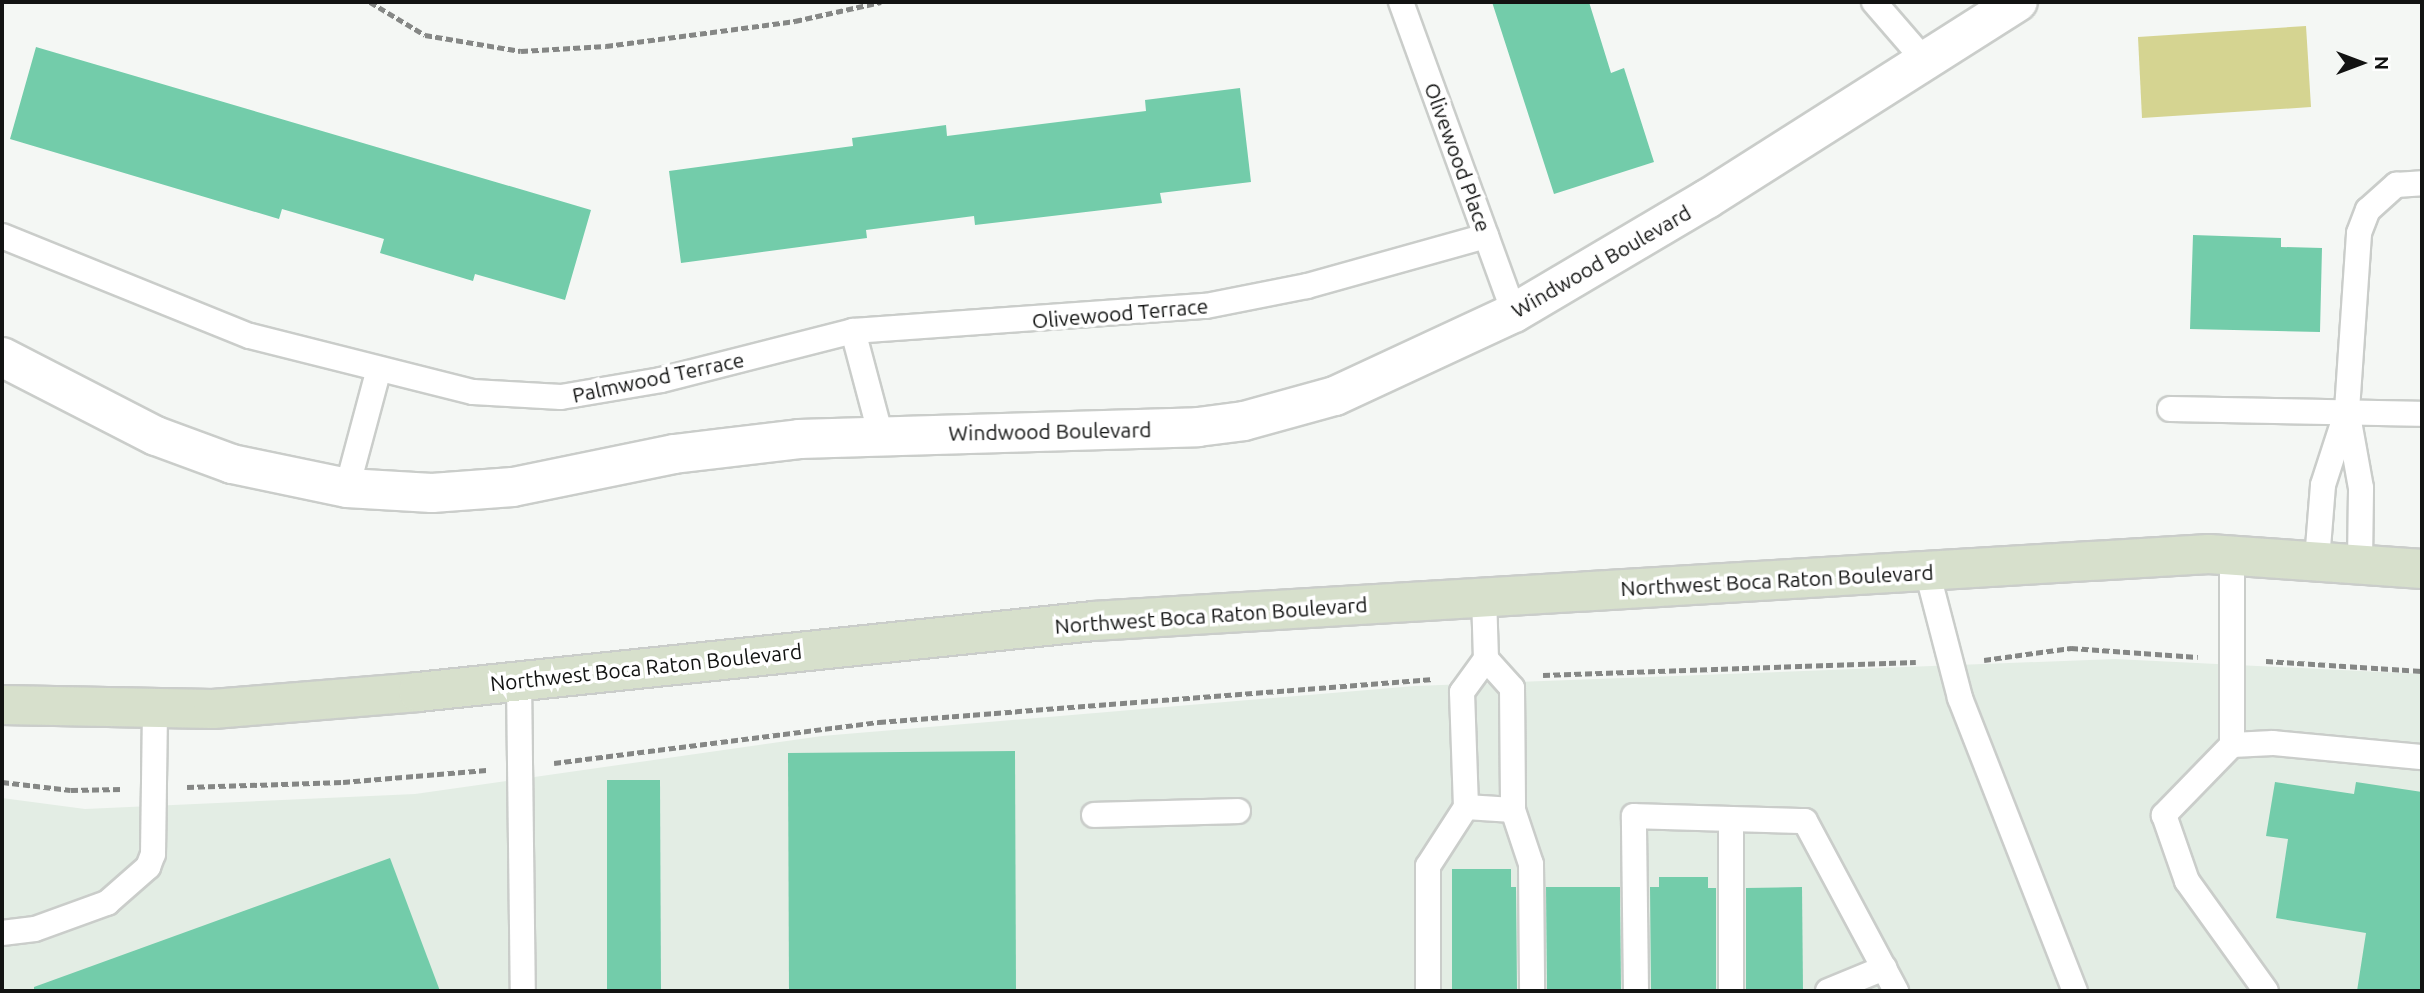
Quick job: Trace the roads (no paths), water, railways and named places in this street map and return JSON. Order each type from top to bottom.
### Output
[{"type":"street","name":"Windwood Boulevard","points":[[2,357],[156,436],[232,464],[346,488],[432,493],[513,487],[674,454],[799,439],[1198,427],[1244,421],[1335,396],[1514,313],[1707,200],[2018,2]]},
{"type":"street","name":"Northwest Boca Raton Boulevard","points":[[2,705],[213,709],[519,681],[1093,621],[1927,571],[2232,555],[2360,562],[2422,569]]},
{"type":"lane","name":"Olivewood Place","points":[[1401,2],[1514,313]]},
{"type":"lane","points":[[1874,2],[1926,62]]},
{"type":"lane","points":[[2317,560],[2323,485],[2347,410],[2359,233],[2368,210],[2396,185],[2422,183]]},
{"type":"lane","name":"Palmwood Terrace","points":[[2,236],[250,336],[378,372],[473,392],[561,397],[661,380],[853,331]]},
{"type":"lane","name":"Olivewood Terrace","points":[[853,331],[1206,306],[1307,286],[1486,236]]},
{"type":"lane","points":[[853,331],[881,436]]},
{"type":"lane","points":[[346,488],[378,372]]},
{"type":"lane","points":[[2170,409],[2347,410],[2422,414]]},
{"type":"lane","points":[[2347,410],[2361,488],[2360,562]]},
{"type":"lane","points":[[2232,555],[2232,745]]},
{"type":"lane","points":[[1927,571],[1949,660],[2074,991]]},
{"type":"lane","points":[[1484,597],[1487,671]]},
{"type":"lane","points":[[1428,991],[1428,866],[1465,807],[1462,692],[1487,671]]},
{"type":"lane","points":[[1487,671],[1512,688],[1513,810],[1531,864],[1532,991]]},
{"type":"lane","points":[[519,681],[523,991]]},
{"type":"lane","points":[[2,933],[35,929],[107,903],[137,880],[153,854],[155,709]]},
{"type":"lane","points":[[2266,991],[2187,881],[2164,815],[2232,745],[2273,743],[2422,757]]},
{"type":"lane","points":[[1465,807],[1513,810]]},
{"type":"lane","points":[[1094,815],[1238,811]]},
{"type":"lane","points":[[1636,991],[1634,816],[1805,821],[1896,991]]},
{"type":"lane","points":[[1731,819],[1731,991]]},
{"type":"lane","points":[[1828,991],[1884,968]]}]
